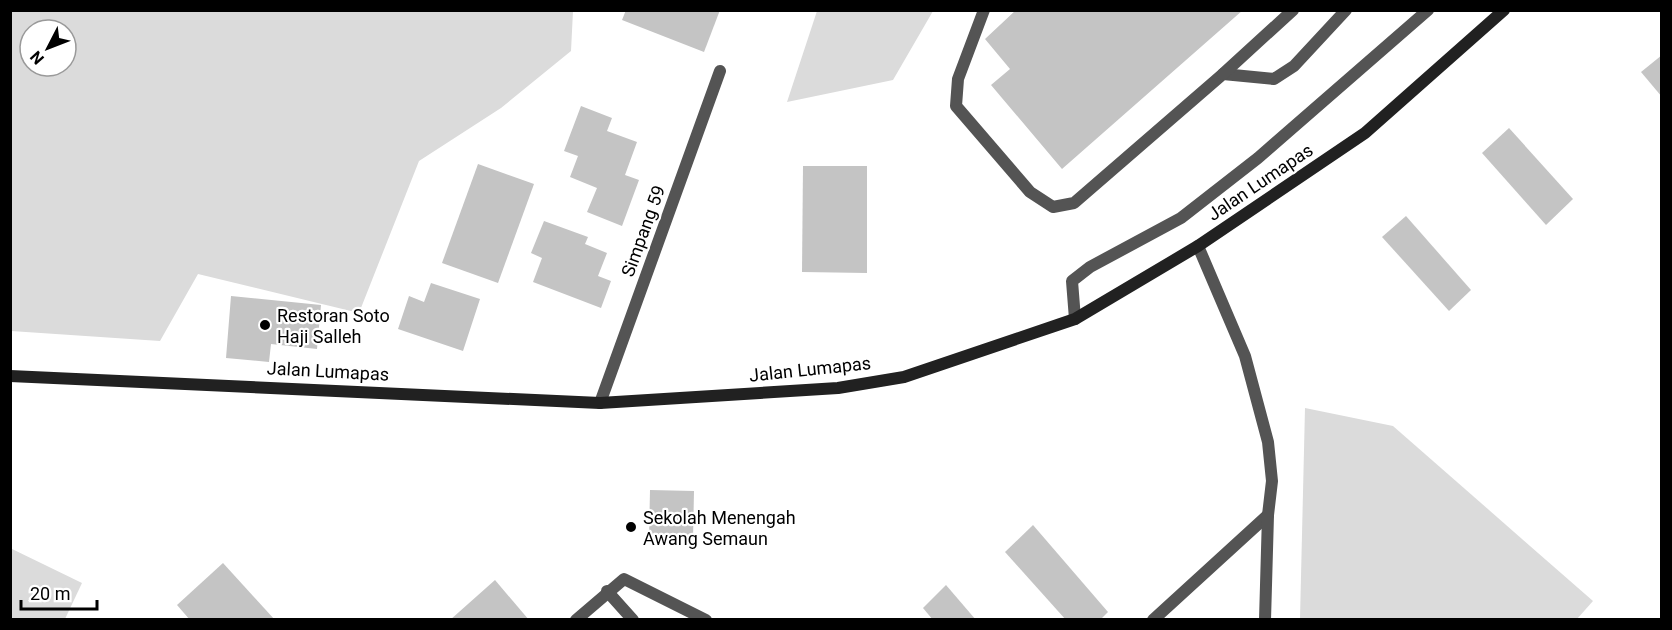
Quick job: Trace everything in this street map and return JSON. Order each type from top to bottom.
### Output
[{"type":"main road","name":"Jalan Lumapas","points":[[10,376],[600,403],[838,388],[904,377],[1075,320],[1198,246],[1365,133],[1504,10]]},
{"type":"street","points":[[984,10],[958,79],[956,106],[1030,192],[1053,207],[1074,203],[1293,10]]},
{"type":"street","points":[[1223,74],[1274,79],[1294,66],[1346,10]]},
{"type":"street","points":[[1075,320],[1072,281],[1090,267],[1181,218],[1258,158],[1423,12]]},
{"type":"street","name":"Simpang 59","points":[[600,403],[720,71]]},
{"type":"street","points":[[1198,246],[1245,356],[1260,402],[1268,442],[1272,481],[1268,515],[1265,620]]},
{"type":"street","points":[[1153,620],[1268,515]]},
{"type":"street","points":[[576,620],[619,581],[629,580],[706,620]]},
{"type":"street","points":[[607,591],[633,620]]},
{"type":"shaded area","points":[[11,10],[573,11],[571,51],[501,108],[419,161],[359,313],[198,274],[160,341],[11,331]]},
{"type":"shaded area","points":[[817,10],[933,11],[893,80],[787,102]]},
{"type":"shaded area","points":[[1305,408],[1393,426],[1593,601],[1577,619],[1300,619]]},
{"type":"shaded area","points":[[10,548],[82,583],[65,619],[11,619]]},
{"type":"building","points":[[626,10],[720,10],[704,52],[622,20]]},
{"type":"building","points":[[1016,10],[1243,10],[1062,169],[991,85],[1010,69],[985,39]]},
{"type":"building","points":[[1662,55],[1662,97],[1641,72]]},
{"type":"building","points":[[581,106],[612,118],[607,131],[637,142],[625,175],[639,180],[622,226],[587,212],[597,188],[570,177],[578,156],[564,151]]},
{"type":"building","points":[[1509,128],[1573,199],[1546,225],[1482,153]]},
{"type":"building","points":[[478,164],[534,184],[498,283],[442,263]]},
{"type":"building","points":[[803,166],[867,166],[867,273],[802,272]]},
{"type":"building","points":[[1406,216],[1471,290],[1449,311],[1382,237]]},
{"type":"building","points":[[544,221],[588,237],[585,244],[607,253],[598,276],[611,281],[601,308],[533,282],[542,258],[531,253]]},
{"type":"building","points":[[431,283],[480,299],[463,351],[398,329],[409,296],[424,302]]},
{"type":"building","points":[[231,296],[321,305],[317,349],[271,344],[269,362],[226,358]]},
{"type":"building","points":[[650,490],[694,491],[693,539],[649,538]]},
{"type":"building","points":[[1033,525],[1108,612],[1100,620],[1066,620],[1005,552]]},
{"type":"building","points":[[223,563],[275,620],[190,620],[177,605]]},
{"type":"building","points":[[495,580],[529,620],[450,620]]},
{"type":"building","points":[[946,585],[976,620],[933,620],[923,608]]},
{"type":"place","name":"Restoran Soto Haji Salleh","points":[[265,325]]},
{"type":"place","name":"Sekolah Menengah Awang Semaun","points":[[631,527]]}]
